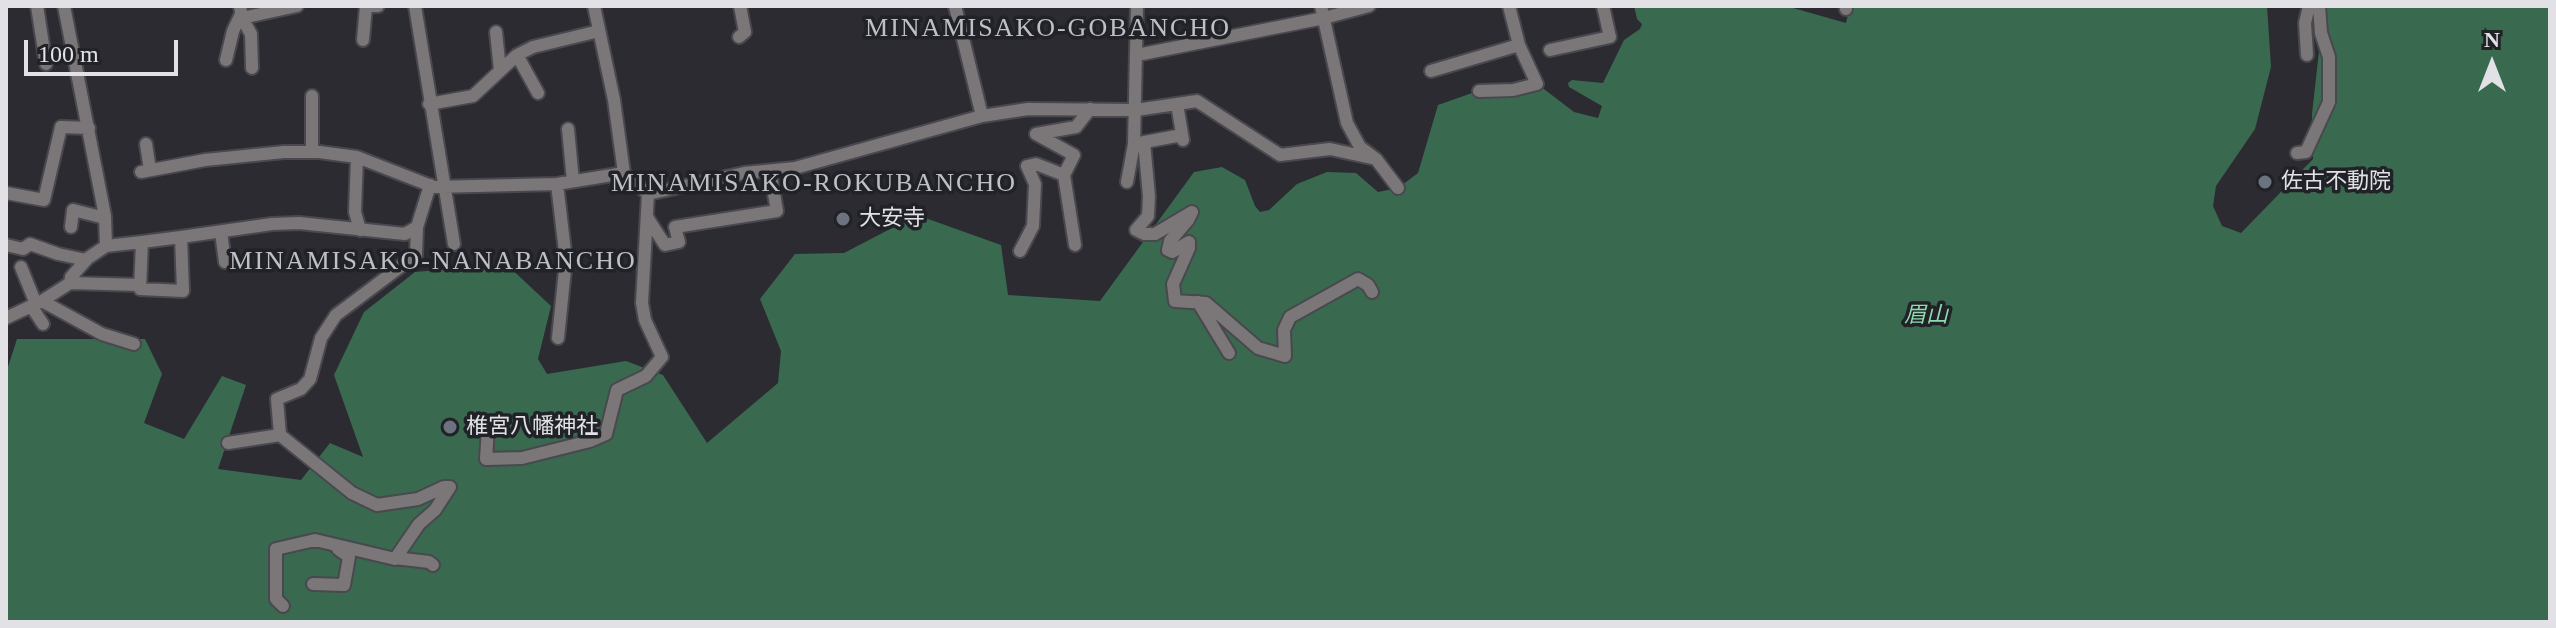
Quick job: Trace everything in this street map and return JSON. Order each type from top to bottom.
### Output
[{"type":"street","points":[[37,6],[46,64]]},
{"type":"street","points":[[64,6],[105,218],[106,246]]},
{"type":"street","points":[[241,13],[297,6]]},
{"type":"street","points":[[363,40],[366,6],[378,6]]},
{"type":"street","points":[[415,6],[454,244]]},
{"type":"street","points":[[594,6],[614,100],[624,173],[648,194]]},
{"type":"street","points":[[739,37],[745,32],[740,6]]},
{"type":"street","points":[[955,6],[982,116]]},
{"type":"street","points":[[1137,6],[1136,110],[1149,196],[1148,216],[1136,230],[1155,234],[1192,212],[1170,241],[1168,250],[1172,252],[1189,242],[1173,284],[1175,301],[1206,303],[1258,348],[1285,356],[1284,330],[1290,317],[1358,279],[1368,285],[1372,292]]},
{"type":"street","points":[[1137,55],[1323,12],[1369,6]]},
{"type":"street","points":[[1479,91],[1513,90],[1537,84],[1519,45],[1509,6]]},
{"type":"street","points":[[1550,50],[1610,37],[1603,6]]},
{"type":"street","points":[[2307,55],[2305,23],[2309,6]]},
{"type":"street","points":[[2297,153],[2306,152],[2329,102],[2329,57],[2321,33],[2319,6]]},
{"type":"street","points":[[1323,12],[1347,123],[1360,147],[1376,159],[1398,188]]},
{"type":"street","points":[[226,60],[241,13]]},
{"type":"street","points":[[241,13],[251,34],[252,68]]},
{"type":"street","points":[[429,104],[473,96],[517,55],[533,47],[599,31]]},
{"type":"street","points":[[496,32],[500,70]]},
{"type":"street","points":[[1431,71],[1519,45]]},
{"type":"street","points":[[517,55],[538,93]]},
{"type":"street","points":[[312,96],[312,152]]},
{"type":"street","points":[[648,194],[744,173],[805,166],[982,116],[1028,109],[1136,110],[1197,101],[1280,155],[1330,149],[1376,159]]},
{"type":"street","points":[[1139,143],[1182,138],[1177,104]]},
{"type":"street","points":[[1075,245],[1064,175],[1074,155],[1036,134],[1076,127],[1090,109]]},
{"type":"street","points":[[6,193],[44,200],[61,127],[89,128]]},
{"type":"street","points":[[568,129],[573,181]]},
{"type":"street","points":[[1127,182],[1139,143]]},
{"type":"street","points":[[146,144],[146,171],[205,160],[312,152],[357,157],[430,185],[444,186],[557,184],[624,173]]},
{"type":"street","points":[[357,157],[355,212],[360,230]]},
{"type":"street","points":[[1020,251],[1033,226],[1035,184],[1027,166],[1036,164],[1064,175]]},
{"type":"street","points":[[647,217],[665,245],[679,242],[675,227],[777,211],[770,171]]},
{"type":"street","points":[[557,184],[566,260],[558,338]]},
{"type":"street","points":[[395,558],[450,487],[418,499],[377,505],[352,493],[280,435],[277,399],[301,389],[310,379],[321,338],[336,315],[416,255],[417,227],[430,185]]},
{"type":"street","points":[[500,421],[488,428],[486,459],[522,458],[590,441],[606,434],[617,390],[646,376],[662,357],[645,320],[642,303],[648,194]]},
{"type":"street","points":[[71,227],[73,210],[105,218]]},
{"type":"street","points":[[70,283],[71,277],[86,260],[106,246],[272,224],[299,223],[405,234],[417,227]]},
{"type":"street","points":[[221,232],[225,262]]},
{"type":"street","points":[[142,242],[140,289],[183,291],[181,237]]},
{"type":"street","points":[[6,245],[23,249],[30,244],[86,260]]},
{"type":"street","points":[[21,267],[43,324]]},
{"type":"street","points":[[6,318],[70,283],[140,285]]},
{"type":"street","points":[[1198,302],[1229,353]]},
{"type":"street","points":[[36,304],[102,334],[134,344]]},
{"type":"street","points":[[228,443],[280,435]]},
{"type":"street","points":[[283,606],[276,599],[276,549],[315,540],[433,565]]},
{"type":"street","points":[[313,584],[344,585],[349,557],[328,543]]},
{"type":"green space","name":"眉山","points":[[1634,6],[1786,6],[1846,23],[1850,6],[2267,6],[2271,67],[2255,129],[2216,186],[2213,206],[2222,226],[2241,233],[2313,159],[2312,114],[2324,6],[2550,6],[2550,622],[6,622],[6,373],[17,339],[145,339],[162,374],[144,423],[184,439],[222,376],[246,385],[218,469],[301,480],[330,443],[363,457],[334,375],[364,312],[415,272],[506,264],[551,306],[538,359],[547,374],[626,361],[663,375],[707,443],[778,383],[781,351],[760,299],[795,254],[844,253],[917,215],[1001,245],[1008,295],[1100,301],[1194,172],[1222,167],[1245,180],[1260,212],[1269,210],[1297,184],[1327,172],[1356,173],[1378,192],[1398,188],[1418,173],[1438,105],[1475,92],[1540,86],[1574,112],[1598,118],[1602,106],[1569,87],[1568,83],[1572,80],[1603,83],[1624,40],[1640,29],[1642,24],[1637,19]]},
{"type":"place","name":"佐古不動院","points":[[2265,182]]},
{"type":"place","name":"大安寺","points":[[843,219]]},
{"type":"place","name":"椎宮八幡神社","points":[[450,427]]},
{"type":"district","name":"MINAMISAKO-GOBANCHO","points":[[1048,29]]},
{"type":"district","name":"MINAMISAKO-ROKUBANCHO","points":[[814,184]]},
{"type":"district","name":"MINAMISAKO-NANABANCHO","points":[[433,262]]}]
